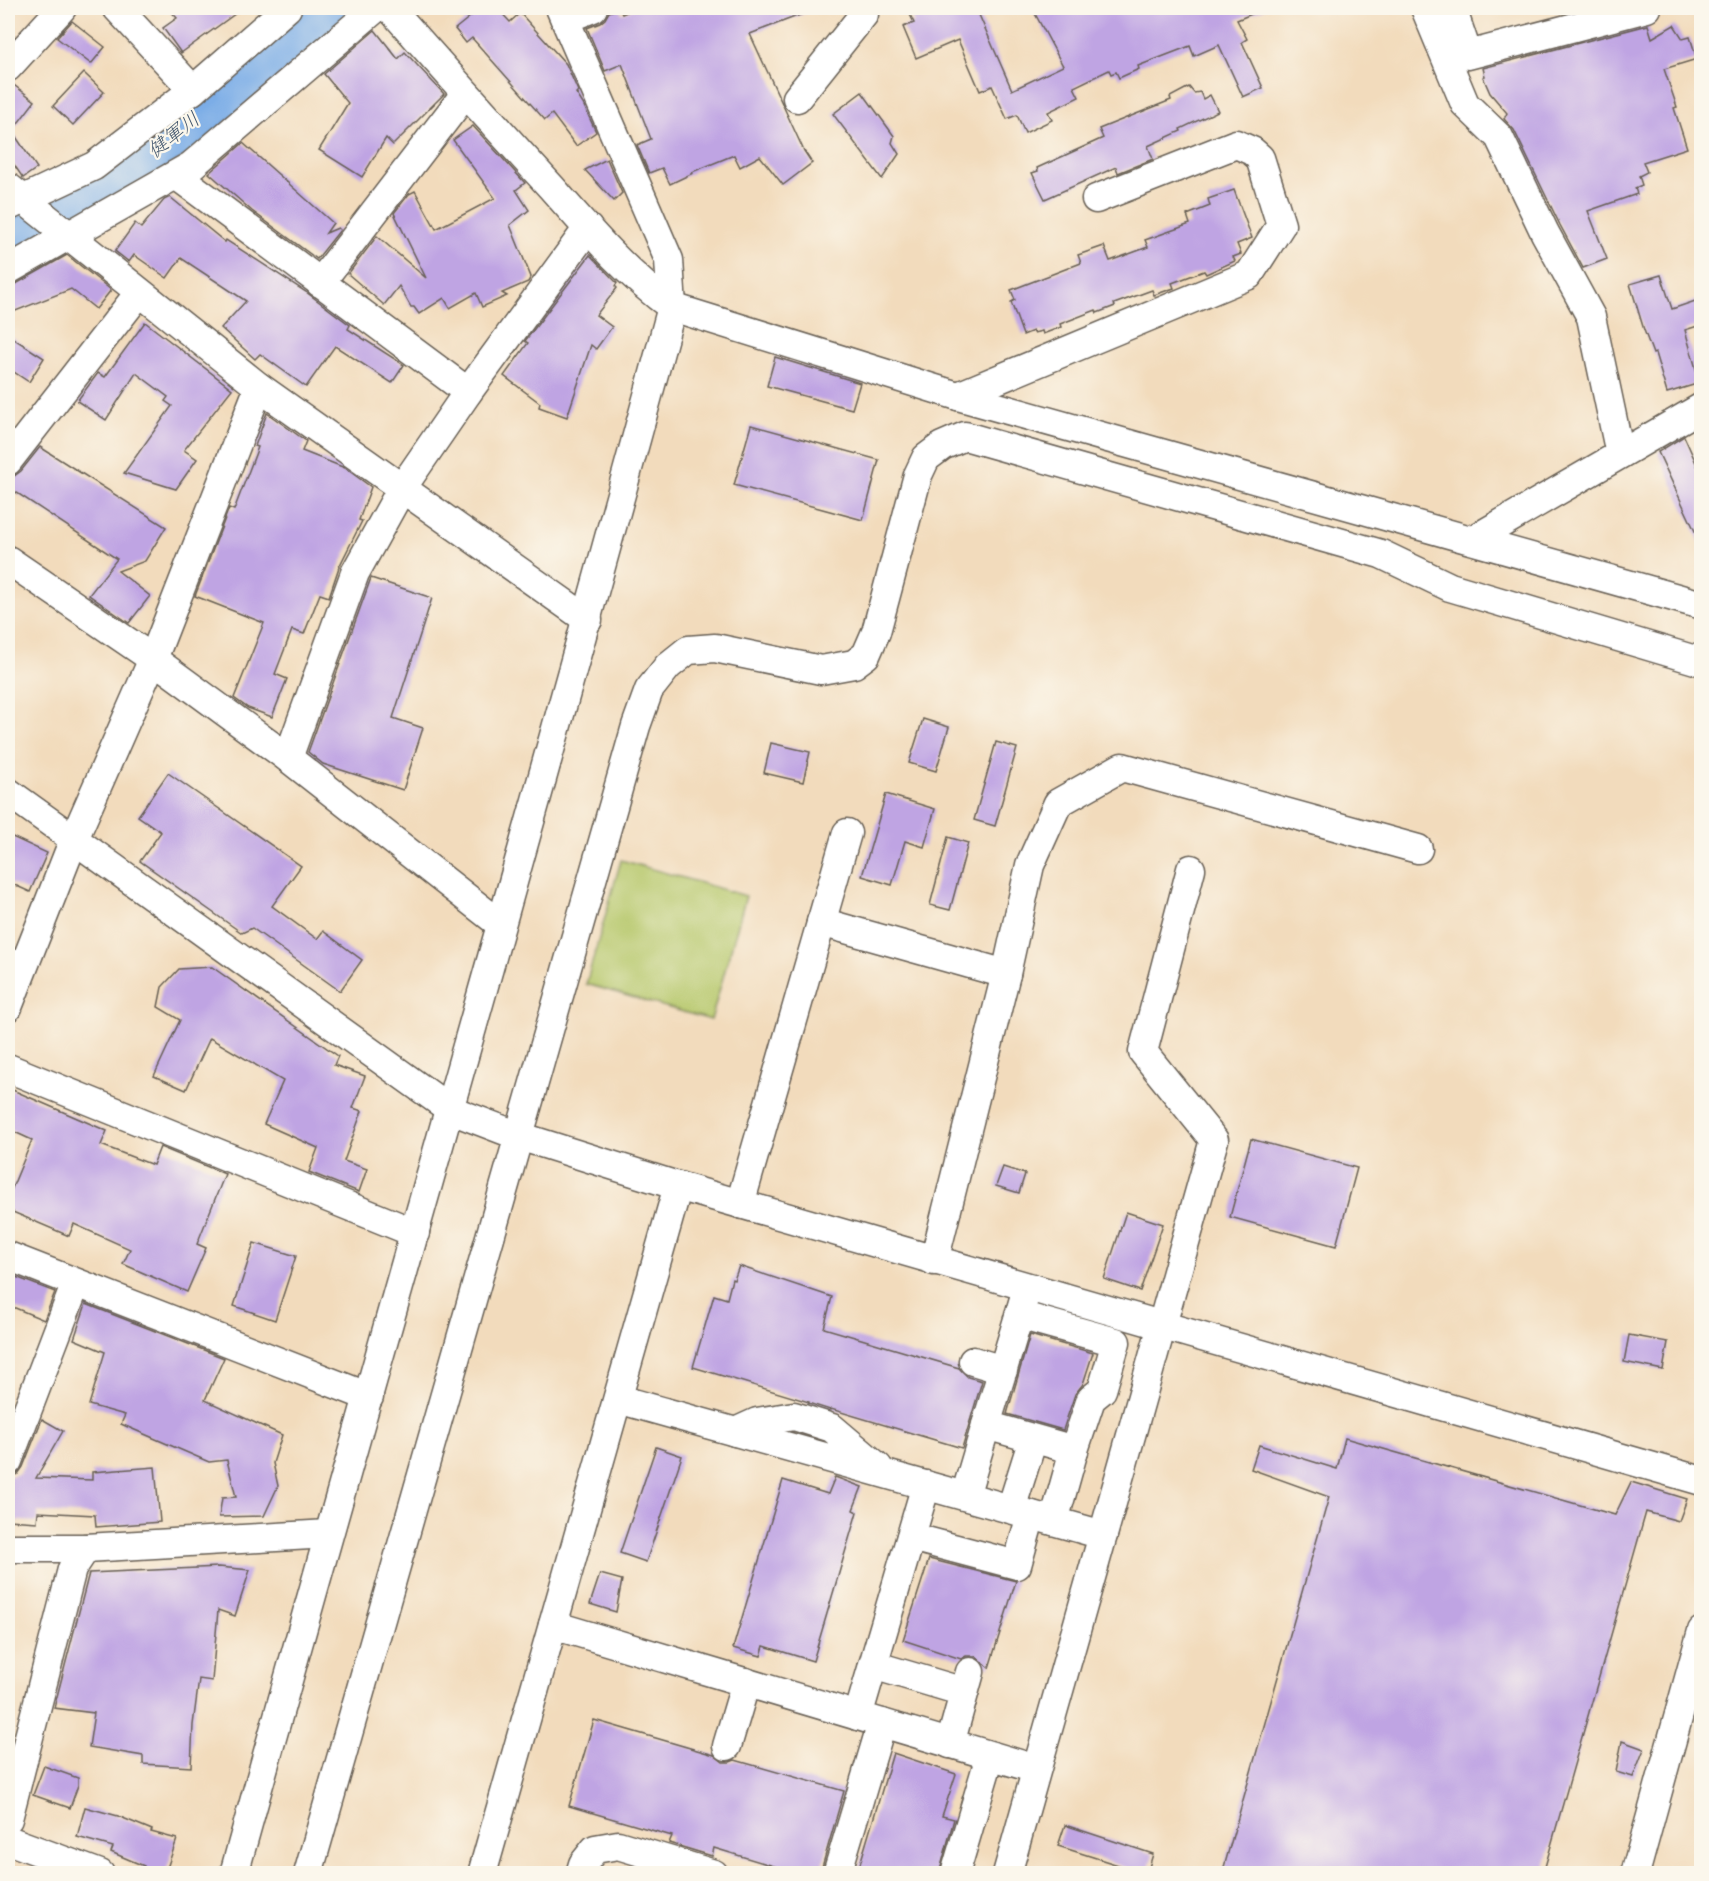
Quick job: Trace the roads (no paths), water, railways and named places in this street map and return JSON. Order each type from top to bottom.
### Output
[{"type":"street","points":[[8,67],[62,8]]},
{"type":"street","points":[[117,8],[193,90]]},
{"type":"street","points":[[13,198],[94,166],[193,90],[287,8]]},
{"type":"street","points":[[8,270],[191,166],[376,8]]},
{"type":"street","points":[[390,8],[588,228],[646,288],[672,307],[958,396],[1701,605]]},
{"type":"street","points":[[234,1874],[328,1534],[451,1110],[500,924],[588,620],[672,307],[669,260],[562,13],[593,8]]},
{"type":"street","points":[[1425,8],[1465,104],[1499,137],[1545,233],[1591,317],[1620,454]]},
{"type":"street","points":[[1452,8],[1468,56],[1647,8]]},
{"type":"street","points":[[797,98],[867,10]]},
{"type":"street","points":[[320,283],[465,94]]},
{"type":"street","points":[[958,396],[1249,274],[1281,225],[1260,158],[1252,151],[1236,144],[1096,199]]},
{"type":"street","points":[[176,175],[468,392]]},
{"type":"street","points":[[13,198],[68,237],[259,387],[588,620]]},
{"type":"street","points":[[288,758],[356,573],[402,488],[468,392],[588,228]]},
{"type":"street","points":[[8,461],[139,293]]},
{"type":"street","points":[[8,1007],[74,840],[153,659],[259,387]]},
{"type":"street","points":[[1473,540],[1701,407]]},
{"type":"street","points":[[308,1874],[636,726],[649,690],[668,666],[688,650],[715,648],[820,670],[854,664],[866,655],[876,632],[918,475],[926,458],[942,446],[965,436],[1381,554],[1450,587],[1701,662]]},
{"type":"street","points":[[8,560],[153,659],[288,758],[500,924]]},
{"type":"street","points":[[934,1261],[1006,975],[1030,865],[1058,803],[1122,767],[1418,849]]},
{"type":"street","points":[[8,792],[451,1110],[519,1136],[678,1186],[934,1261],[1116,1342],[1157,1339]]},
{"type":"street","points":[[740,1204],[847,833]]},
{"type":"street","points":[[1006,1874],[1104,1535],[1214,1140],[1143,1052],[1191,869]]},
{"type":"street","points":[[821,922],[1006,975]]},
{"type":"street","points":[[8,1068],[416,1233]]},
{"type":"street","points":[[482,1874],[678,1186]]},
{"type":"street","points":[[8,1256],[369,1397]]},
{"type":"street","points":[[8,1461],[76,1283]]},
{"type":"street","points":[[1023,1301],[1157,1339],[1701,1481]]},
{"type":"street","points":[[965,1496],[1023,1301]]},
{"type":"street","points":[[1032,1515],[1074,1450],[1091,1399],[1102,1390],[1116,1342]]},
{"type":"street","points":[[973,1361],[1003,1370]]},
{"type":"street","points":[[618,1399],[1104,1535]]},
{"type":"street","points":[[986,1425],[1074,1450]]},
{"type":"street","points":[[911,1537],[1017,1565],[1032,1515],[1033,1439]]},
{"type":"street","points":[[837,1874],[870,1720],[873,1665],[926,1485]]},
{"type":"street","points":[[8,1548],[86,1548],[328,1534]]},
{"type":"street","points":[[8,1819],[72,1569],[86,1548]]},
{"type":"street","points":[[553,1625],[1036,1769]]},
{"type":"street","points":[[1635,1874],[1701,1631]]},
{"type":"street","points":[[873,1665],[967,1682],[950,1744]]},
{"type":"street","points":[[727,1746],[746,1682]]},
{"type":"street","points":[[955,1874],[990,1756]]},
{"type":"street","points":[[8,1840],[100,1874]]},
{"type":"street","points":[[580,1874],[583,1864],[595,1849],[618,1845],[714,1874]]},
{"type":"water","name":"健軍川","points":[[300,8],[353,8],[350,16],[188,155],[8,263],[8,217]]}]
